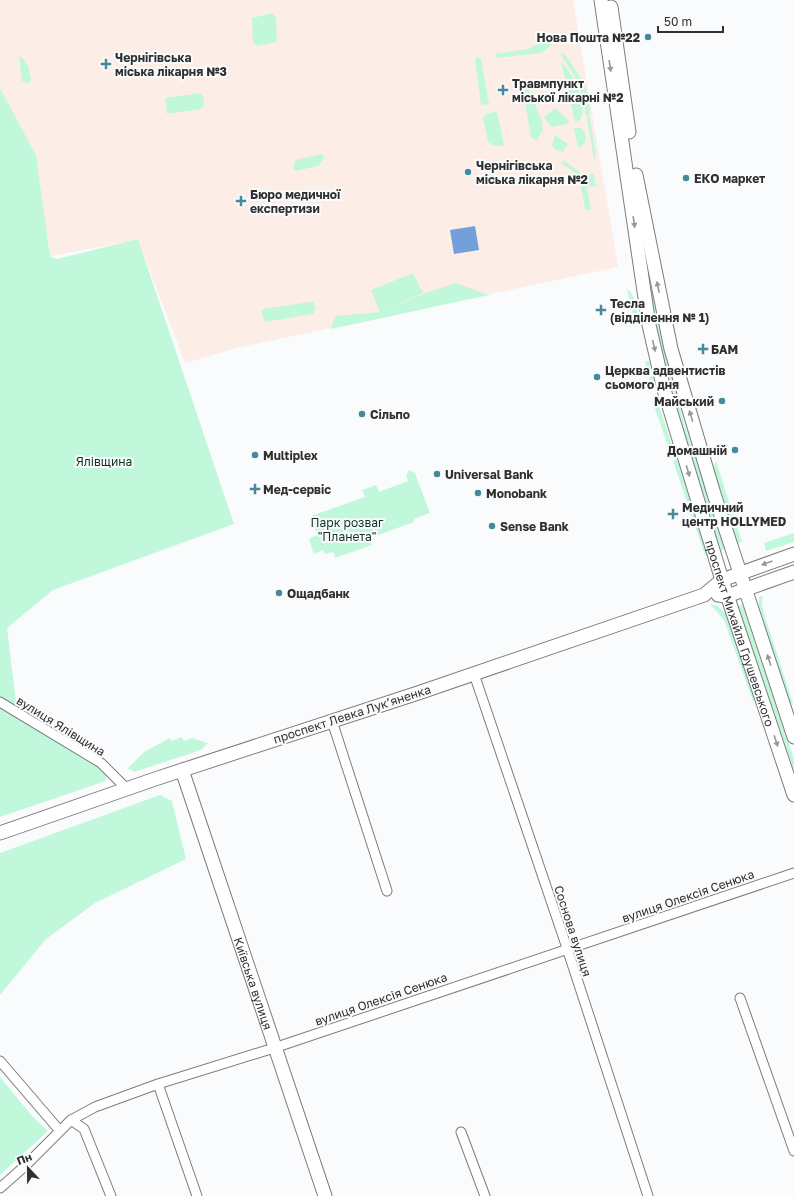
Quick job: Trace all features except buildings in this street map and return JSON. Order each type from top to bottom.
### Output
[{"type":"main road","name":"проспект Михайла Грушевського","points":[[601,0],[649,325],[664,390],[727,596],[794,795]]},
{"type":"main road","name":"проспект Михайла Грушевського","points":[[610,0],[634,163],[647,236],[671,349],[745,589],[791,717],[794,737]]},
{"type":"main road","name":"проспект Левка Лукʼяненка","points":[[0,833],[126,788],[474,674],[704,595],[722,580],[794,554]]},
{"type":"main road","name":"проспект Левка Лукʼяненка","points":[[704,595],[727,596],[794,572]]},
{"type":"main road","name":"Київська вулиця","points":[[182,770],[274,1048],[325,1196]]},
{"type":"street","name":"Соснова вулиця","points":[[474,674],[648,1196]]},
{"type":"street","name":"вулиця Ялівщина","points":[[0,702],[101,763],[126,788]]},
{"type":"street","points":[[332,721],[387,891]]},
{"type":"street","name":"вулиця Олексія Сенюка","points":[[0,1188],[25,1166],[71,1120],[95,1107],[158,1084],[274,1048],[794,873]]},
{"type":"street","points":[[740,998],[794,1152]]},
{"type":"street","points":[[0,1060],[60,1130]]},
{"type":"street","points":[[158,1084],[197,1196]]},
{"type":"street","points":[[71,1120],[84,1129],[111,1196]]},
{"type":"street","points":[[461,1132],[485,1196]]},
{"type":"shaded area","points":[[0,0],[573,0],[618,267],[241,347],[185,363],[138,240],[50,256],[36,155],[0,88]]},
{"type":"green space","points":[[272,13],[276,18],[277,42],[257,46],[253,43],[252,18]]},
{"type":"green space","points":[[550,38],[558,39],[542,53],[496,58],[495,54],[528,49]]},
{"type":"green space","points":[[563,53],[579,74],[587,91],[590,109],[589,117],[586,116],[580,85],[561,55]]},
{"type":"green space","points":[[19,56],[28,66],[31,80],[29,83],[22,81]]},
{"type":"green space","points":[[478,57],[481,59],[489,104],[481,105],[475,62],[475,59]]},
{"type":"green space","points":[[561,61],[570,73],[581,97],[582,113],[580,120],[575,122]]},
{"type":"green space","points":[[527,85],[541,119],[543,130],[536,141],[531,137],[522,86]]},
{"type":"green space","name":"Ялівщина","points":[[0,88],[36,155],[50,256],[57,259],[138,239],[234,524],[53,590],[7,628],[18,719],[44,731],[107,770],[106,781],[0,817]]},
{"type":"green space","points":[[200,93],[203,96],[204,106],[200,109],[167,114],[165,98]]},
{"type":"green space","points":[[555,108],[569,121],[567,124],[551,127],[544,117]]},
{"type":"green space","points":[[497,111],[504,145],[499,146],[488,142],[483,118],[486,114]]},
{"type":"green space","points":[[588,117],[590,118],[596,156],[594,160],[587,119]]},
{"type":"green space","points":[[574,128],[581,128],[586,136],[584,144],[578,148]]},
{"type":"green space","points":[[555,135],[568,144],[563,152],[556,150],[552,145]]},
{"type":"green space","points":[[321,154],[325,157],[318,166],[296,171],[293,169],[295,160]]},
{"type":"green space","points":[[563,160],[584,175],[594,174],[596,186],[587,187],[591,209],[585,210],[579,176],[561,163]]},
{"type":"green space","points":[[413,273],[423,293],[381,311],[456,283],[489,295],[331,329],[335,316],[380,312],[371,290]]},
{"type":"green space","points":[[649,273],[670,371],[684,423],[725,549],[720,551],[679,418],[658,340],[647,279]]},
{"type":"green space","points":[[627,289],[630,291],[635,301],[638,318],[636,327]]},
{"type":"green space","points":[[313,302],[316,308],[313,314],[265,322],[261,311],[263,309]]},
{"type":"green space","points":[[645,361],[649,361],[654,383],[652,390]]},
{"type":"green space","points":[[652,400],[659,406],[676,457],[672,458]]},
{"type":"green space","points":[[677,459],[708,554],[705,555],[673,461]]},
{"type":"green space","points":[[716,461],[742,542],[737,544],[713,467]]},
{"type":"green space","name":"Парк розваг \"Планета\"","points":[[409,470],[415,473],[430,513],[414,519],[414,522],[370,538],[372,545],[335,558],[333,552],[325,554],[323,550],[314,554],[309,539],[317,535],[311,516],[365,497],[362,490],[376,485],[379,492],[408,481],[406,476]]},
{"type":"green space","points":[[794,533],[794,542],[766,551],[764,543]]},
{"type":"green space","points":[[759,597],[763,597],[762,604],[764,614],[793,703],[790,704],[758,610]]},
{"type":"green space","points":[[710,604],[718,606],[728,616],[756,700],[753,701],[724,620]]},
{"type":"green space","points":[[741,604],[746,611],[794,759],[794,771],[739,607]]},
{"type":"green space","points":[[182,737],[184,741],[192,738],[208,743],[201,750],[134,772],[127,769],[144,752],[170,738],[171,741]]},
{"type":"green space","points":[[160,795],[172,801],[186,859],[95,903],[46,939],[0,995],[0,853]]},
{"type":"green space","points":[[0,1077],[33,1117],[48,1131],[0,1175]]},
{"type":"water","points":[[475,226],[479,250],[454,254],[450,230]]},
{"type":"place","name":"Нова Пошта №22","points":[[648,37]]},
{"type":"place","name":"Чернігівська міська лікарня №3","points":[[106,64]]},
{"type":"place","name":"Травмпункт міської лікарні №2","points":[[503,90]]},
{"type":"place","name":"Чернігівська міська лікарня №2","points":[[468,172]]},
{"type":"place","name":"ЕКО маркет","points":[[686,178]]},
{"type":"place","name":"Бюро медичної експертизи","points":[[241,201]]},
{"type":"place","name":"Тесла (відділення № 1)","points":[[601,310]]},
{"type":"place","name":"БАМ","points":[[703,349]]},
{"type":"place","name":"Церква адвентистів сьомого дня","points":[[597,377]]},
{"type":"place","name":"Майський","points":[[722,401]]},
{"type":"place","name":"Сільпо","points":[[362,414]]},
{"type":"place","name":"Домашній","points":[[735,450]]},
{"type":"place","name":"Multiplex","points":[[255,455]]},
{"type":"place","name":"Universal Bank","points":[[437,474]]},
{"type":"place","name":"Мед-сервіс","points":[[255,489]]},
{"type":"place","name":"Monobank","points":[[478,493]]},
{"type":"place","name":"Медичний центр HOLLYMED","points":[[673,514]]},
{"type":"place","name":"Sense Bank","points":[[492,526]]},
{"type":"place","name":"Ощадбанк","points":[[279,593]]}]
